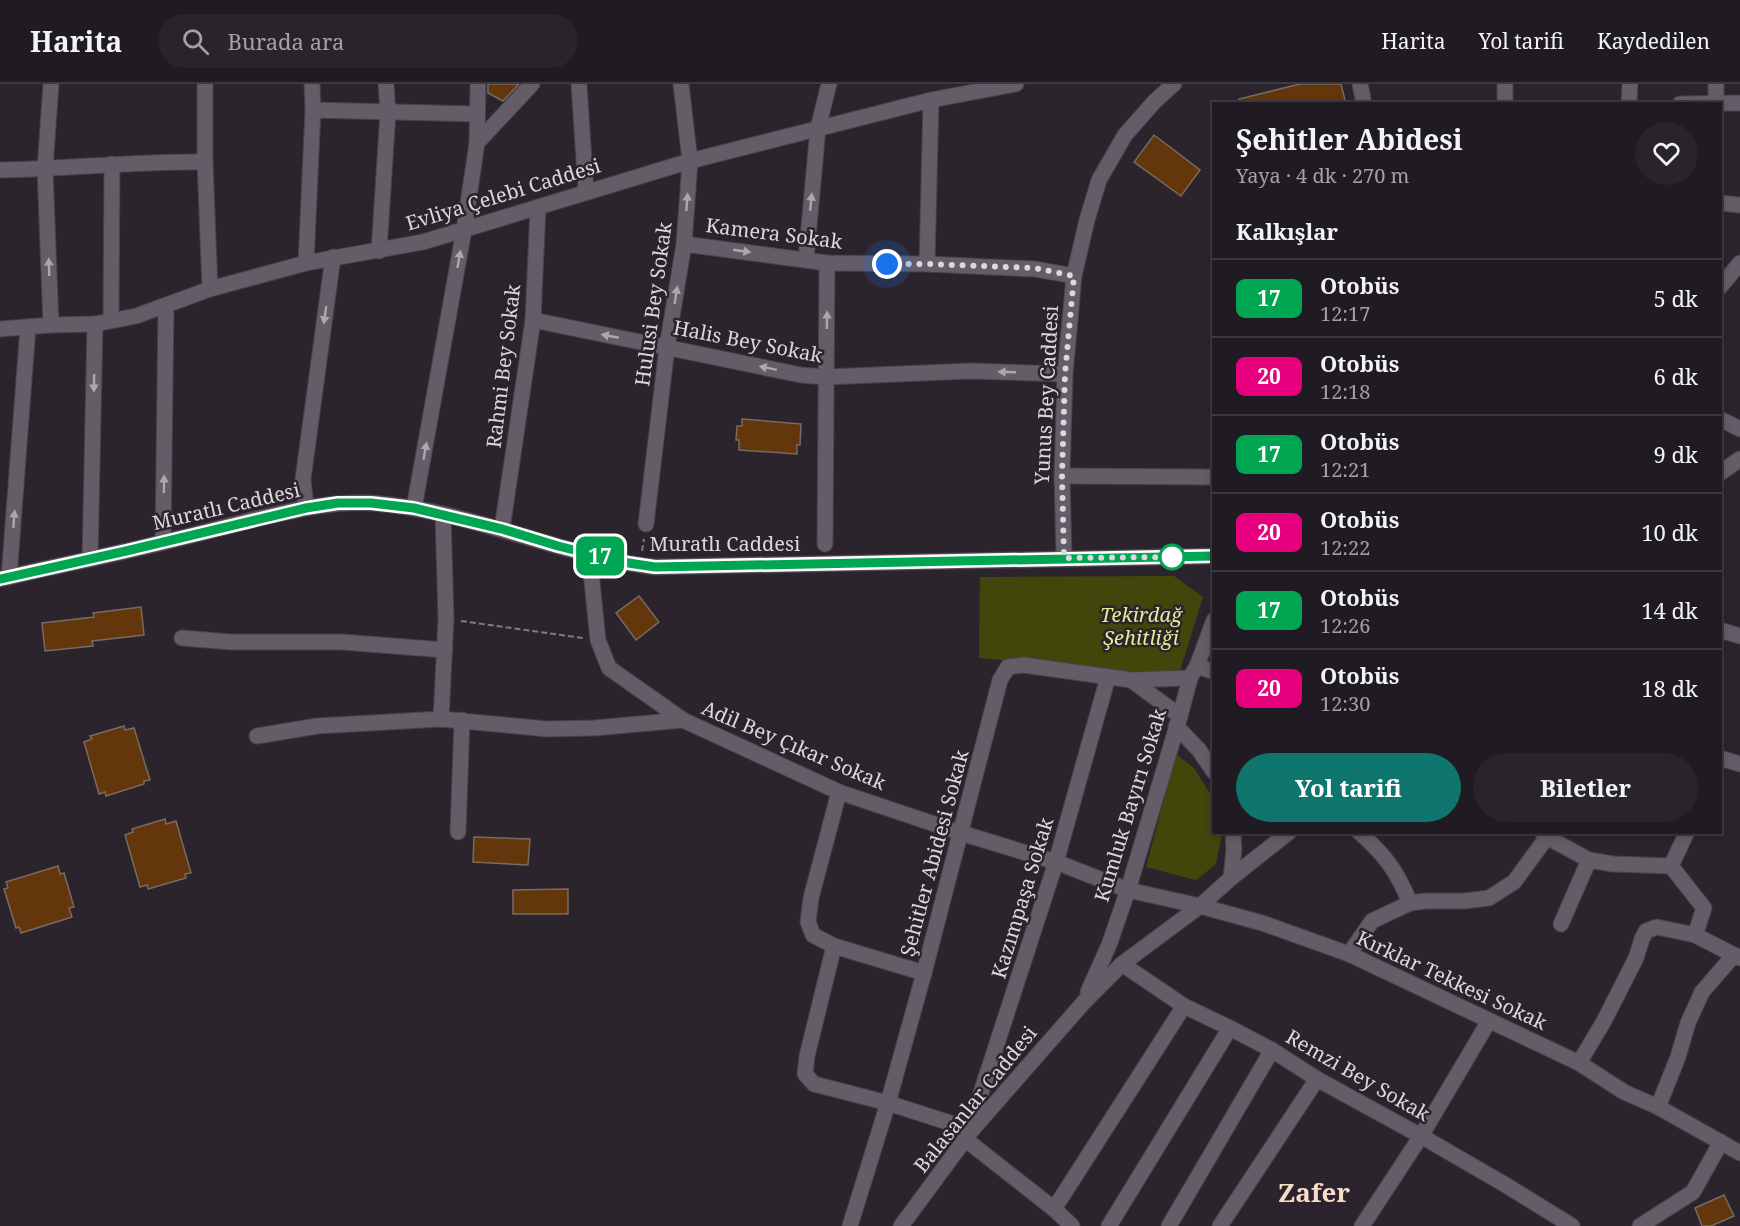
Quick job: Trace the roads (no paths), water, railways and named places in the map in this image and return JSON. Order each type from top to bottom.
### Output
[{"type":"street","points":[[51,84],[45,169],[51,325]]},
{"type":"street","points":[[205,84],[205,162],[210,290]]},
{"type":"street","points":[[306,262],[313,110],[312,84]]},
{"type":"street","points":[[379,251],[388,112],[386,84]]},
{"type":"street","points":[[414,508],[464,230],[477,143],[478,84]]},
{"type":"street","points":[[477,143],[532,84]]},
{"type":"street","points":[[579,84],[586,191]]},
{"type":"street","name":"Hulusi Bey Sokak","points":[[646,524],[667,347],[684,244],[690,161],[681,84]]},
{"type":"street","points":[[806,260],[818,128],[829,84]]},
{"type":"street","name":"Evliya Çelebi Caddesi","points":[[0,329],[95,324],[111,321],[306,262],[423,242],[690,161],[931,100],[1016,84]]},
{"type":"street","name":"Yunus Bey Caddesi","points":[[1064,558],[1062,476],[1065,374],[1074,276],[1099,180],[1125,135],[1155,101],[1174,84]]},
{"type":"street","points":[[1360,84],[1364,102]]},
{"type":"street","points":[[1505,84],[1505,102]]},
{"type":"street","points":[[1629,102],[1630,84]]},
{"type":"street","points":[[1716,84],[1716,102]]},
{"type":"street","points":[[927,264],[931,100]]},
{"type":"street","points":[[1722,102],[1740,103]]},
{"type":"street","points":[[313,110],[477,114]]},
{"type":"street","points":[[0,170],[205,162]]},
{"type":"street","points":[[111,321],[112,164]]},
{"type":"street","points":[[1722,203],[1740,205]]},
{"type":"street","name":"Rahmi Bey Sokak","points":[[502,529],[533,320],[538,207]]},
{"type":"street","name":"Kamera Sokak","points":[[684,244],[827,263],[1035,268],[1074,276]]},
{"type":"street","points":[[306,508],[303,479],[333,257]]},
{"type":"street","points":[[825,544],[827,263]]},
{"type":"street","points":[[1722,285],[1740,263]]},
{"type":"street","points":[[163,542],[166,306]]},
{"type":"street","name":"Halis Bey Sokak","points":[[533,320],[801,375],[826,377],[971,371],[1065,374]]},
{"type":"street","points":[[90,559],[95,324]]},
{"type":"street","points":[[5,578],[28,327]]},
{"type":"street","points":[[1722,420],[1740,429]]},
{"type":"street","points":[[1722,472],[1740,459]]},
{"type":"street","points":[[1062,476],[1212,477]]},
{"type":"street","name":"Muratlı Caddesi","points":[[5,578],[306,508],[338,503],[371,503],[414,508],[502,529],[558,546],[655,567],[1212,556]]},
{"type":"street","points":[[441,720],[446,619],[443,514]]},
{"type":"street","name":"Adil Bey Çıkar Sokak","points":[[589,553],[598,640],[609,668],[683,720],[839,792],[1056,862],[1128,890]]},
{"type":"street","name":"Kumluk Bayırı Sokak","points":[[1084,1002],[1109,945],[1128,890],[1193,672],[1212,625]]},
{"type":"street","points":[[1722,631],[1740,636]]},
{"type":"street","points":[[182,638],[231,642],[342,642],[445,650]]},
{"type":"street","name":"Şehitler Abidesi Sokak","points":[[850,1226],[888,1103],[924,973],[1000,680],[1008,667],[1024,665],[1131,680],[1193,672]]},
{"type":"street","points":[[1193,672],[1212,672]]},
{"type":"street","name":"Kazımpaşa Sokak","points":[[969,1135],[1056,862],[1108,677]]},
{"type":"street","points":[[1131,680],[1178,721],[1212,769]]},
{"type":"street","name":"Adil Bey Çıkar Sokak","points":[[257,736],[317,726],[441,720],[547,729],[594,728],[683,720]]},
{"type":"street","points":[[458,832],[462,720]]},
{"type":"street","points":[[1722,759],[1740,764]]},
{"type":"street","points":[[839,792],[811,898],[808,922],[813,935],[834,946],[924,973]]},
{"type":"street","points":[[1231,878],[1233,834]]},
{"type":"street","points":[[1084,1002],[1122,964],[1200,906],[1286,834]]},
{"type":"street","points":[[1361,834],[1386,857],[1400,879],[1410,903]]},
{"type":"street","points":[[1671,866],[1686,834]]},
{"type":"street","points":[[1349,954],[1372,921],[1410,903],[1489,898],[1514,882],[1545,835],[1589,860],[1613,864],[1671,866],[1704,908],[1695,935]]},
{"type":"street","points":[[1561,924],[1589,860]]},
{"type":"street","name":"Kırklar Tekkesi Sokak","points":[[1128,890],[1263,923],[1349,954],[1580,1063],[1624,1092],[1658,1107],[1740,1153]]},
{"type":"street","points":[[1580,1063],[1636,958],[1646,931],[1657,927],[1695,935],[1737,956],[1702,992],[1688,1023],[1658,1107]]},
{"type":"street","points":[[834,946],[807,1056],[805,1074],[814,1084],[888,1103],[969,1135],[1072,1226]]},
{"type":"street","name":"Remzi Bey Sokak","points":[[1122,964],[1184,1006],[1272,1050],[1317,1079],[1421,1136],[1572,1226]]},
{"type":"street","name":"Balasanlar Caddesi","points":[[901,1226],[969,1135],[1084,1002]]},
{"type":"street","points":[[1054,1209],[1184,1006]]},
{"type":"street","points":[[1362,1226],[1421,1136],[1489,1021]]},
{"type":"street","points":[[1109,1226],[1230,1028]]},
{"type":"street","points":[[1168,1226],[1272,1050]]},
{"type":"street","points":[[1220,1226],[1317,1079]]},
{"type":"street","points":[[1640,1226],[1693,1192],[1721,1142]]},
{"type":"district","name":"Zafer","points":[[1314,1192]]},
{"type":"park label","name":"Tekirdağ Şehitliği","points":[[1141,626]]}]
